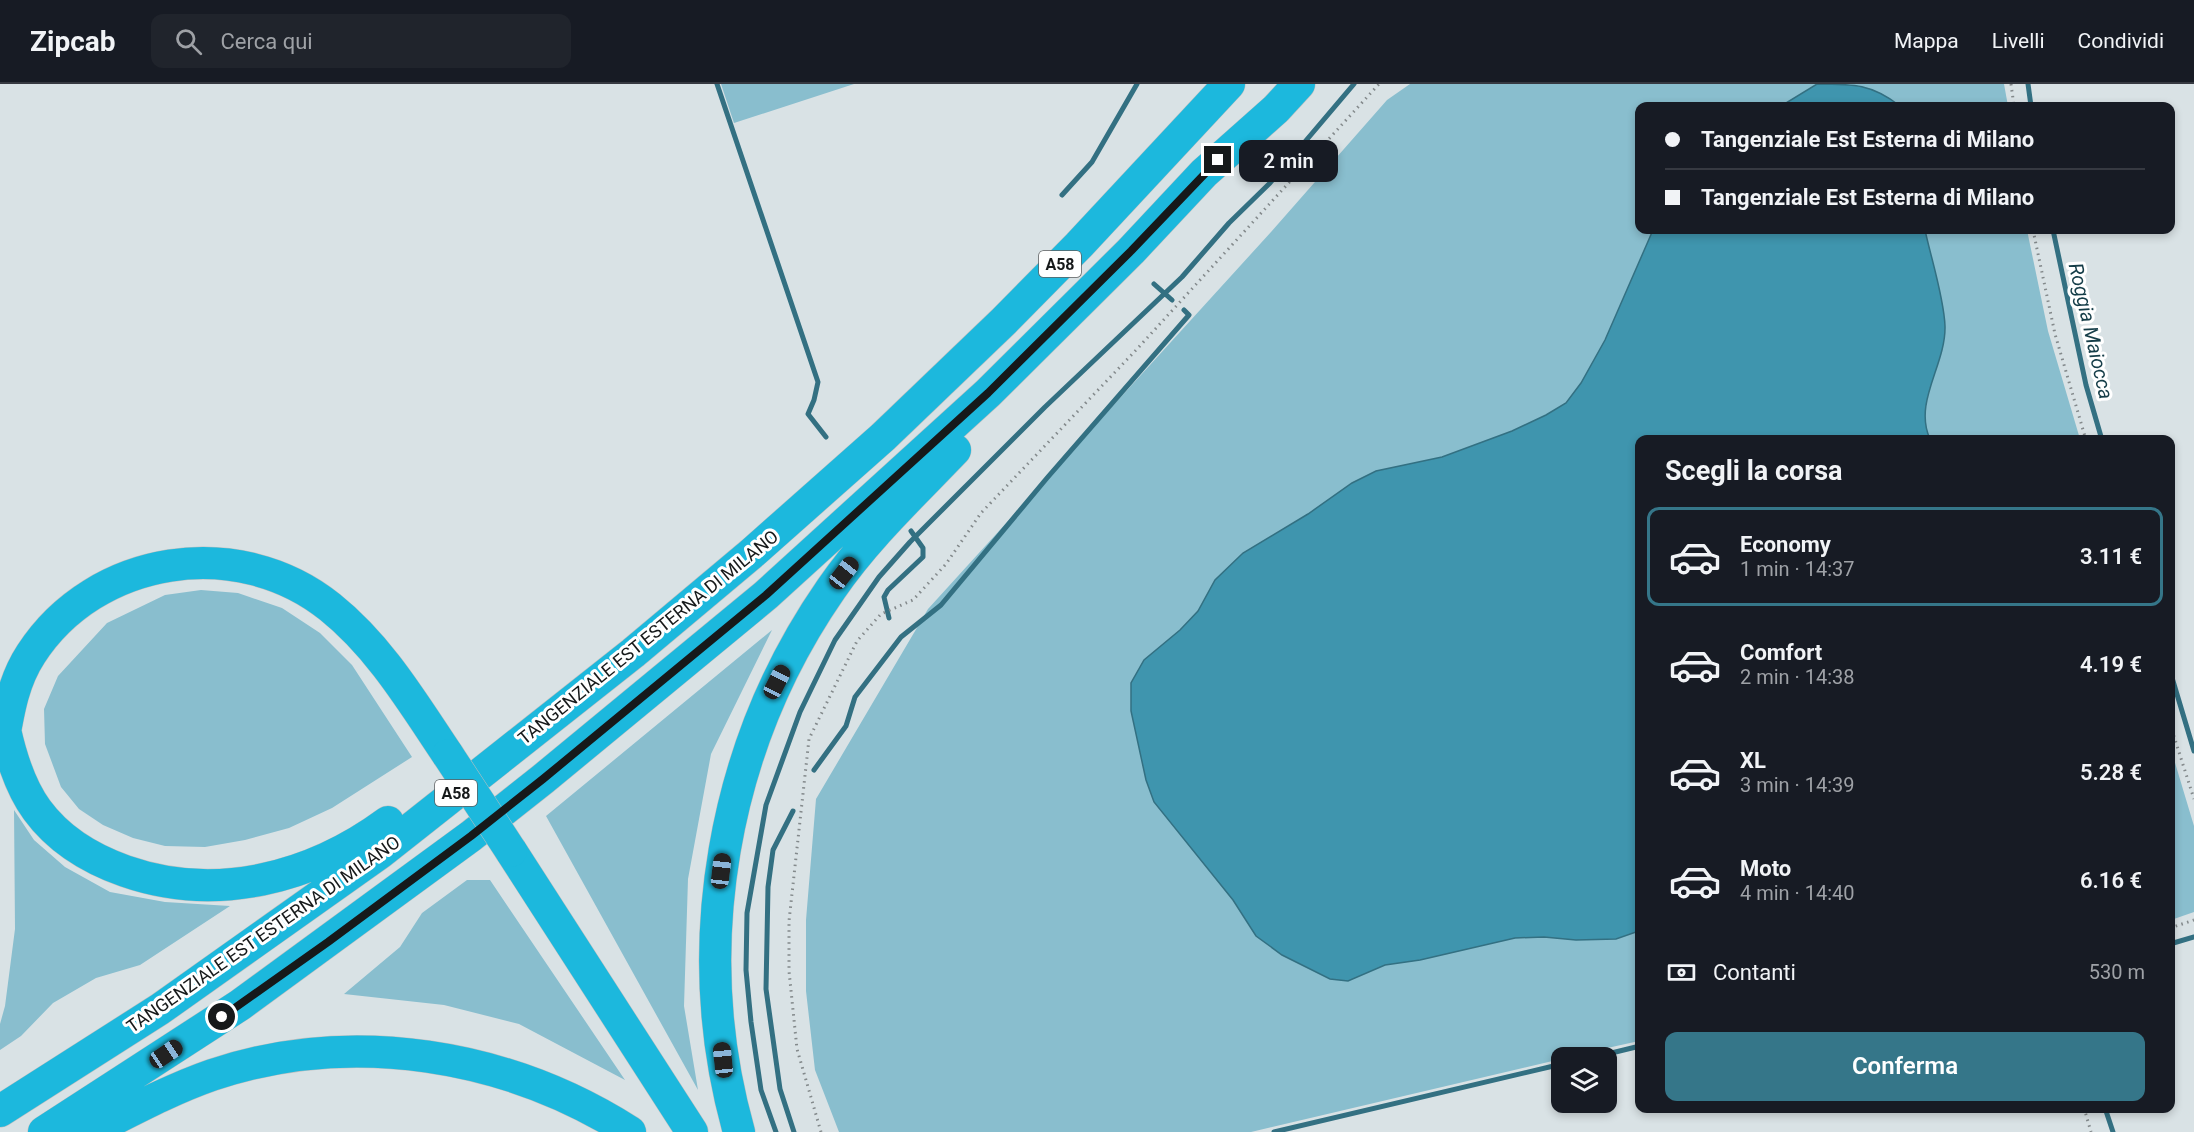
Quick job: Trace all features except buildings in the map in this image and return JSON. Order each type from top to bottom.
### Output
[{"type":"highway","name":"TANGENZIALE EST ESTERNA DI MILANO","points":[[0,1111],[160,1009],[380,853],[633,652],[751,554],[936,387],[1079,245],[1229,84]]},
{"type":"highway","name":"A58","points":[[44,1132],[240,1005],[471,836],[766,595],[988,393],[1131,251],[1204,173],[1276,110],[1299,84]]},
{"type":"highway","name":"A58","points":[[739,1132],[723,1060],[717,1004],[715,942],[719,888],[725,838],[738,783],[777,682],[804,629],[867,543],[964,441],[1092,317],[1118,283],[1131,251]]},
{"type":"highway","name":"A58","points":[[633,652],[500,739],[363,840],[328,859],[290,873],[255,882],[222,886],[147,879],[109,866],[79,850],[54,830],[36,808],[11,755],[3,744],[15,684],[30,655],[51,627],[73,607],[103,586],[137,573],[171,565],[204,563],[240,566],[275,576],[303,589],[329,606],[384,662],[448,755],[511,851],[692,1132]]},
{"type":"highway","points":[[89,1132],[156,1098],[213,1075],[260,1062],[294,1056],[350,1052],[392,1052],[432,1056],[512,1076],[559,1093],[600,1113],[630,1132]]},
{"type":"path","points":[[821,1132],[797,1049],[789,971],[789,921],[809,739],[857,641],[881,614],[913,600],[946,564],[981,513],[1137,349],[1379,84]]},
{"type":"path","points":[[2011,84],[2013,102]]},
{"type":"path","points":[[2034,234],[2055,334],[2085,435]]},
{"type":"path","points":[[2175,740],[2194,800]]},
{"type":"path","points":[[2175,926],[2194,920]]},
{"type":"path","points":[[2085,1113],[2091,1132]]},
{"type":"shaded area","points":[[721,84],[854,84],[734,123]]},
{"type":"shaded area","points":[[1410,84],[2004,84],[2007,102],[1635,102],[1635,234],[2028,234],[2048,331],[2079,435],[1635,435],[1635,1042],[1612,1047],[1551,1047],[1551,1061],[1251,1132],[839,1132],[815,1070],[806,991],[806,920],[816,799],[928,609],[1271,232],[1387,100]]},
{"type":"shaded area","points":[[1817,84],[1842,84],[1871,89],[1894,102],[1788,102]]},
{"type":"shaded area","points":[[1651,234],[1926,234],[1940,291],[1945,326],[1941,355],[1925,411],[1929,435],[1635,435],[1635,932],[1616,939],[1515,938],[1420,960],[1385,965],[1348,981],[1330,979],[1282,955],[1256,936],[1233,900],[1154,802],[1146,780],[1131,711],[1131,683],[1144,660],[1180,630],[1198,611],[1215,580],[1243,553],[1308,514],[1352,483],[1376,471],[1442,457],[1512,431],[1546,415],[1566,403],[1581,383],[1605,340]]},
{"type":"shaded area","points":[[201,590],[238,593],[282,608],[320,633],[352,665],[412,757],[332,808],[289,828],[245,840],[205,847],[165,846],[133,838],[103,825],[79,809],[61,787],[45,744],[44,709],[58,676],[107,623],[165,595]]},
{"type":"shaded area","points":[[772,630],[711,754],[688,879],[684,1006],[698,1090],[546,816]]},
{"type":"shaded area","points":[[2175,763],[2194,826],[2194,912],[2175,919]]},
{"type":"shaded area","points":[[14,810],[34,840],[65,867],[110,892],[165,902],[230,906],[140,965],[96,978],[53,1003],[21,1036],[0,1050],[0,1024],[5,1006],[15,929]]},
{"type":"shaded area","points":[[467,880],[490,880],[625,1080],[519,1024],[444,1005],[344,994],[400,947],[422,913]]},
{"type":"waterway","points":[[717,84],[818,382],[808,414],[826,437]]},
{"type":"waterway","points":[[1062,195],[1092,162],[1137,84]]},
{"type":"waterway","points":[[776,1132],[761,1090],[751,1022],[746,970],[747,913],[766,805],[800,712],[835,640],[879,577],[910,542],[1045,407],[1182,277],[1229,223],[1270,183],[1354,84]]},
{"type":"waterway","name":"Roggia Maiocca","points":[[2028,84],[2030,102]]},
{"type":"waterway","name":"Roggia Maiocca","points":[[2054,234],[2086,385],[2101,435]]},
{"type":"waterway","points":[[1154,284],[1172,300]]},
{"type":"waterway","points":[[814,770],[846,726],[855,697],[901,637],[941,605],[1047,478],[1189,315],[1184,310]]},
{"type":"waterway","points":[[889,618],[884,597],[888,590],[923,557],[923,548],[911,531]]},
{"type":"waterway","name":"Roggia Maiocca","points":[[2175,688],[2194,751]]},
{"type":"waterway","points":[[793,811],[773,850],[768,887],[766,989],[780,1089],[794,1132]]},
{"type":"waterway","name":"Roggia Maiocca","points":[[2175,943],[2194,937]]},
{"type":"waterway","points":[[1617,1052],[1635,1047]]},
{"type":"waterway","points":[[1274,1132],[1551,1067]]},
{"type":"waterway","name":"Roggia Maiocca","points":[[2107,1113],[2113,1132]]},
{"type":"route","points":[[222,1017],[471,836],[766,595],[988,393],[1131,251],[1218,160]]}]
